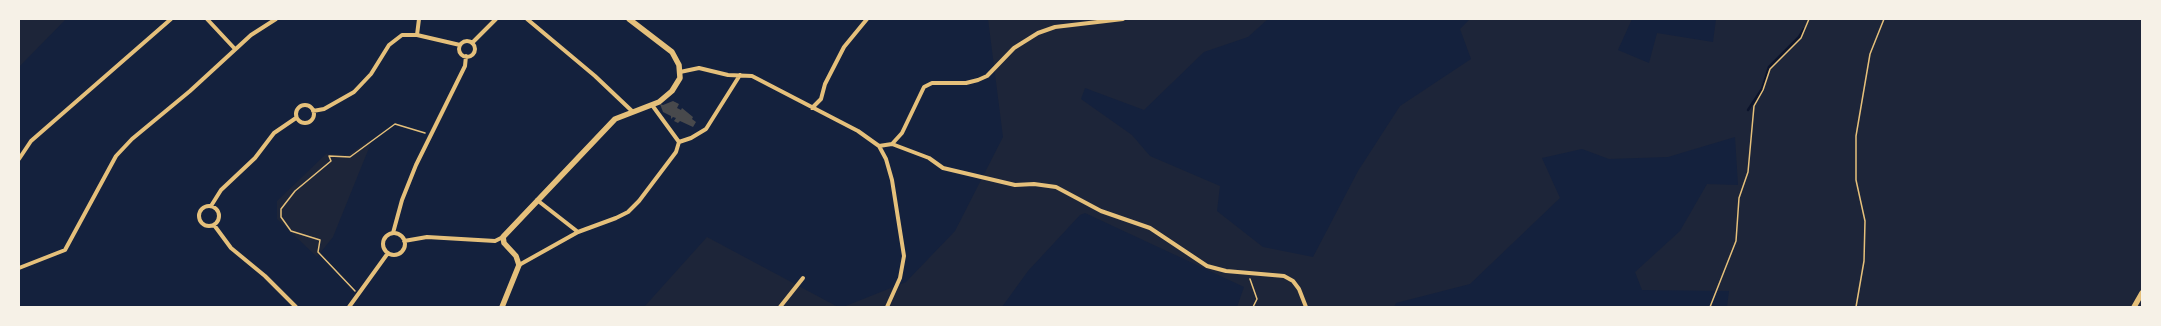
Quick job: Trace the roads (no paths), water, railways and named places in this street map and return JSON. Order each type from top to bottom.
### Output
[{"type":"street","points":[[19,159],[31,141],[171,19]]},
{"type":"street","points":[[207,19],[235,49]]},
{"type":"street","points":[[19,268],[66,250],[116,156],[132,139],[190,92],[235,49],[276,19]]},
{"type":"street","points":[[417,35],[419,19]]},
{"type":"street","points":[[472,43],[496,19]]},
{"type":"street","points":[[527,19],[595,76],[633,112]]},
{"type":"street","points":[[404,241],[427,237],[495,241],[502,237],[614,119],[652,105],[672,91],[680,78],[680,72],[677,61],[672,52],[629,19]]},
{"type":"street","points":[[812,108],[821,99],[828,77],[844,47],[867,19]]},
{"type":"street","points":[[892,144],[902,133],[924,87],[932,83],[966,83],[987,76],[1014,48],[1038,33],[1049,29],[1123,19]]},
{"type":"street","points":[[313,111],[324,109],[354,92],[371,74],[389,45],[402,35],[417,35],[460,45],[463,42],[472,43]]},
{"type":"street","points":[[466,56],[473,53],[475,49],[472,43]]},
{"type":"street","points":[[460,45],[460,52],[466,56]]},
{"type":"street","points":[[393,233],[402,200],[465,66],[466,56]]},
{"type":"street","points":[[680,72],[699,68],[728,75],[752,76],[858,131],[879,146],[886,159],[892,180],[904,256],[900,278],[887,307]]},
{"type":"street","points":[[679,142],[692,138],[706,129],[740,75]]},
{"type":"street","points":[[304,105],[310,107],[313,111],[313,118],[307,123],[299,122],[296,118],[296,110],[299,107],[304,105]]},
{"type":"street","points":[[652,105],[679,142]]},
{"type":"street","points":[[211,206],[220,190],[255,158],[274,133],[296,118]]},
{"type":"street","points":[[502,307],[519,265],[578,232],[628,212],[676,152],[679,142]]},
{"type":"street","points":[[879,146],[892,144],[929,158],[942,168],[1015,185],[1034,184],[1056,187],[1101,211],[1150,228],[1207,266],[1248,273],[1284,276],[1293,281],[1299,289],[1306,307]]},
{"type":"street","points":[[537,200],[578,232]]},
{"type":"street","points":[[206,206],[211,206],[218,211],[220,216],[214,225],[206,225],[200,219],[201,210],[206,206]]},
{"type":"street","points":[[214,225],[231,248],[264,276],[296,307]]},
{"type":"street","points":[[393,233],[401,236],[404,241],[401,251],[395,254],[388,253],[384,248],[383,241],[386,236],[393,233]]},
{"type":"street","points":[[502,237],[504,243],[516,256],[519,265]]},
{"type":"street","points":[[349,307],[388,253]]},
{"type":"street","points":[[780,307],[803,278]]},
{"type":"street","points":[[2134,307],[2142,293]]},
{"type":"waterway","points":[[1748,110],[1762,89],[1769,67],[1799,37],[1804,29]]}]
